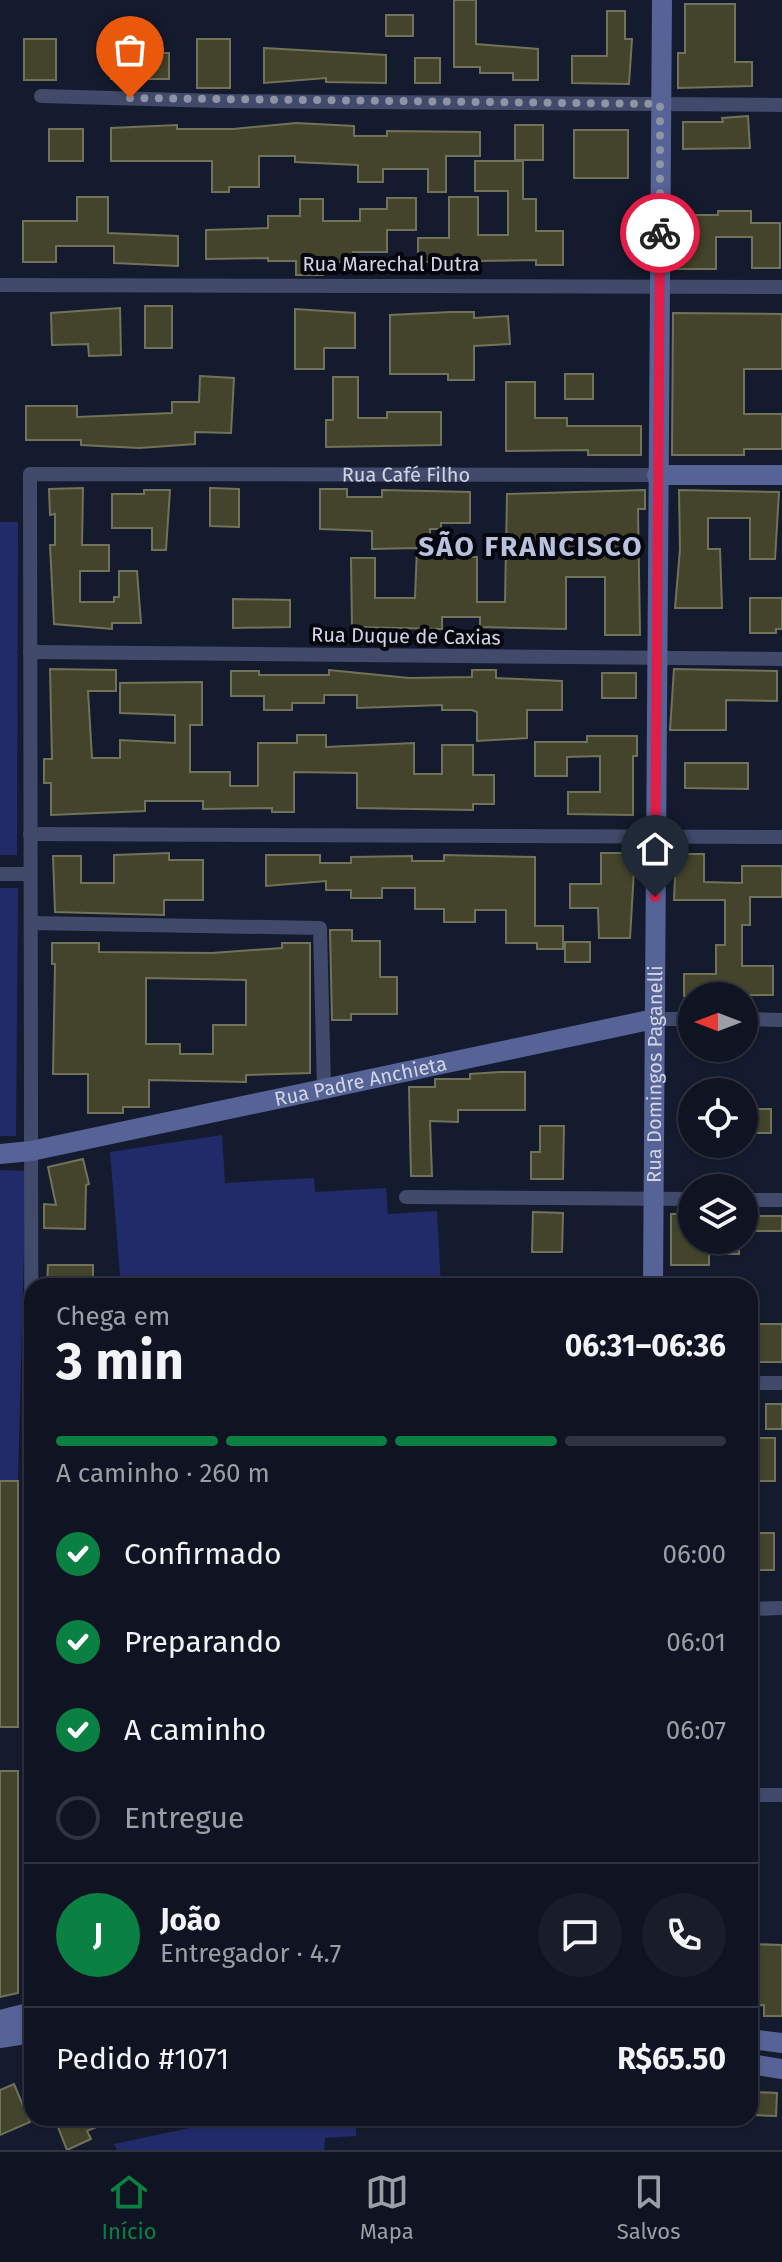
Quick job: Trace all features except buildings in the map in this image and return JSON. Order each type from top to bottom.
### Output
[{"type":"street","name":"Rua Domingos Paganelli","points":[[653,1278],[662,0]]},
{"type":"street","points":[[41,96],[218,101],[782,105]]},
{"type":"street","name":"Rua Marechal Dutra","points":[[0,285],[659,284],[782,287]]},
{"type":"street","name":"Rua Café Filho","points":[[30,652],[30,474],[782,475]]},
{"type":"street","points":[[30,652],[32,1278]]},
{"type":"street","name":"Rua Duque de Caxias","points":[[30,652],[782,659]]},
{"type":"street","points":[[30,834],[782,837]]},
{"type":"street","points":[[0,874],[30,874]]},
{"type":"street","points":[[31,923],[320,928],[324,1088]]},
{"type":"street","name":"Rua Padre Anchieta","points":[[0,1154],[31,1151],[654,1019],[678,1019]]},
{"type":"street","points":[[758,1019],[782,1020]]},
{"type":"street","points":[[406,1197],[678,1199]]},
{"type":"street","points":[[758,1200],[782,1200]]},
{"type":"street","points":[[758,1383],[782,1383]]},
{"type":"street","points":[[758,1609],[782,1608]]},
{"type":"street","points":[[758,1795],[782,1795]]},
{"type":"street","points":[[0,2020],[24,2014]]},
{"type":"street","points":[[0,2038],[24,2034]]},
{"type":"street","points":[[758,2040],[782,2043]]},
{"type":"street","points":[[758,2065],[782,2069]]},
{"type":"shaded area","points":[[0,522],[18,522],[17,855],[0,855]]},
{"type":"shaded area","points":[[0,888],[18,888],[16,1136],[0,1136]]},
{"type":"shaded area","points":[[222,1135],[225,1183],[314,1178],[315,1192],[386,1188],[388,1214],[437,1211],[441,1278],[120,1278],[110,1152]]},
{"type":"shaded area","points":[[0,1170],[26,1171],[18,1481],[0,1480]]},
{"type":"shaded area","points":[[356,2126],[356,2136],[325,2138],[324,2150],[117,2150],[114,2144],[194,2127]]},
{"type":"way so far","points":[[130,98],[660,104],[660,233]]},
{"type":"district","name":"SÃO FRANCISCO","points":[[531,546]]},
{"type":"route","points":[[655,897],[660,233]]}]
